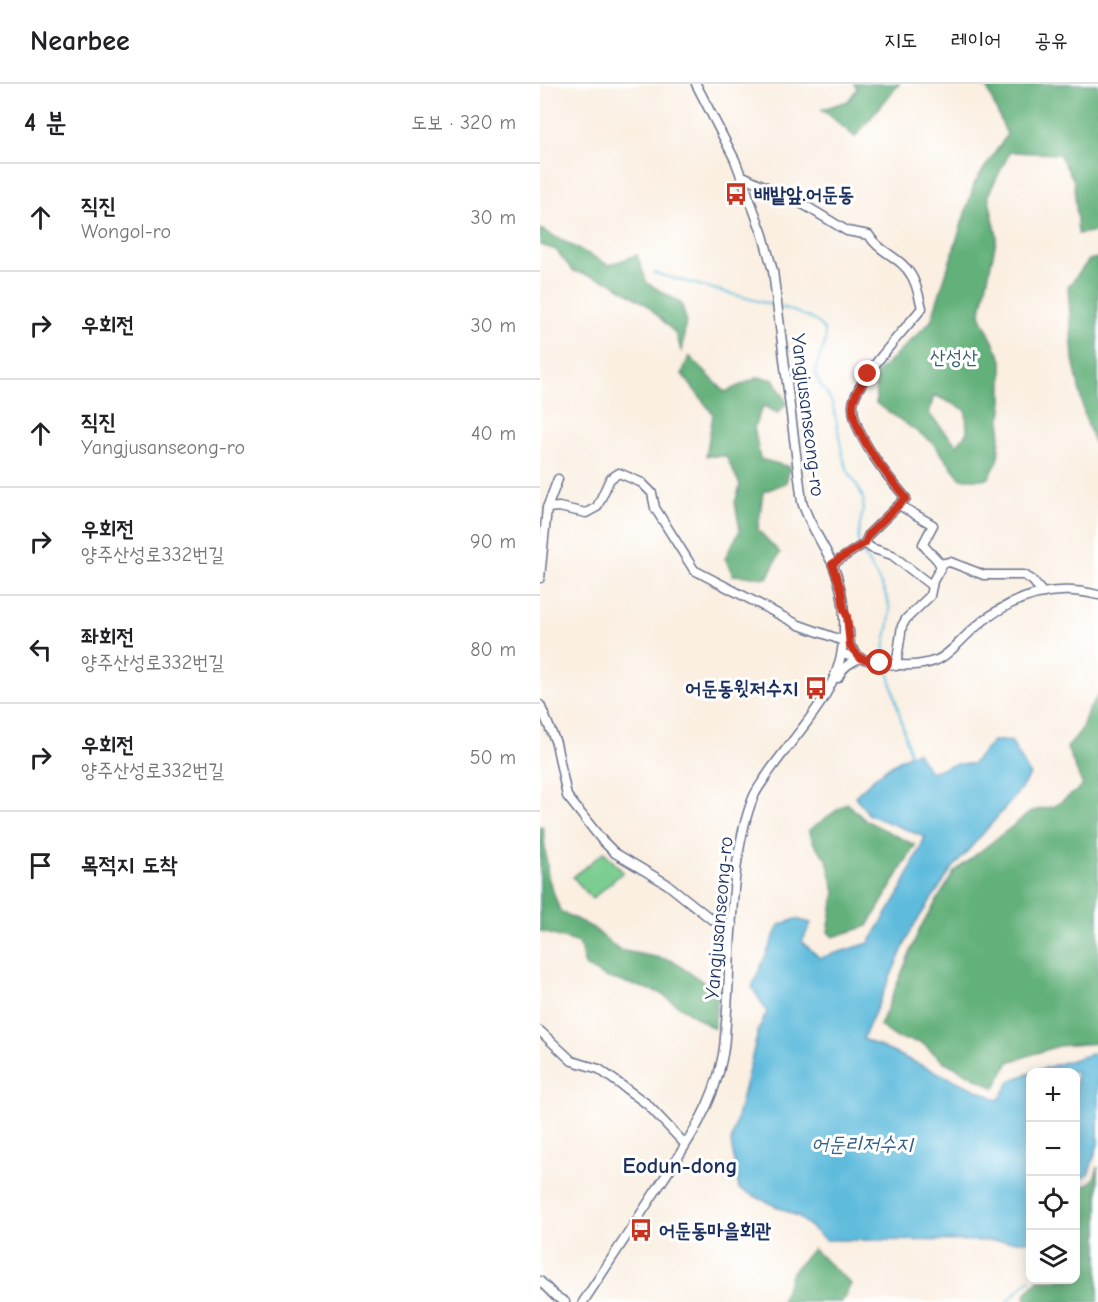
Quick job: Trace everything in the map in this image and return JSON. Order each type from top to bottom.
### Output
[{"type":"street","name":"Yangjusanseong-ro","points":[[583,1302],[686,1144],[710,1097],[722,1060],[736,878],[744,827],[753,798],[825,697],[842,654],[844,641],[841,589],[832,564],[810,524],[802,502],[773,271],[735,160],[696,84]]},
{"type":"street","points":[[741,175],[806,206],[847,231],[869,235],[874,244],[893,256],[911,274],[922,308],[868,374],[855,395],[852,405],[861,436],[887,475],[906,498],[869,534],[861,545],[832,564]]},
{"type":"street","points":[[547,508],[559,507],[586,513],[597,507],[610,479],[619,474],[642,483],[652,493],[656,508],[694,570],[799,625],[844,641]]},
{"type":"street","points":[[540,578],[547,508],[558,479]]},
{"type":"street","points":[[894,665],[902,626],[930,596],[941,567],[923,544],[933,525],[899,505]]},
{"type":"street","points":[[861,545],[892,555],[932,586]]},
{"type":"street","points":[[940,564],[950,562],[984,575],[1024,574],[1043,593]]},
{"type":"street","points":[[842,654],[894,665],[920,664],[939,660],[988,615],[1012,602],[1043,593],[1068,591],[1098,596]]},
{"type":"street","points":[[844,610],[847,616],[850,646],[860,658]]},
{"type":"street","points":[[825,697],[831,694],[840,672],[860,658]]},
{"type":"street","points":[[540,705],[556,743],[567,796],[601,839],[615,853],[667,884],[711,919],[732,925]]},
{"type":"street","points":[[540,1031],[572,1061],[599,1069],[646,1104],[686,1144]]},
{"type":"street","points":[[540,1281],[555,1296],[565,1302]]},
{"type":"green space","points":[[854,84],[899,84],[855,137],[822,109],[848,101],[857,89]]},
{"type":"green space","name":"산성산","points":[[978,84],[1098,84],[1098,231],[1078,234],[1074,181],[1059,154],[1010,152],[988,195],[997,236],[980,315],[1002,360],[1002,407],[998,461],[988,479],[961,479],[932,442],[876,403],[875,375],[931,321],[975,182],[1007,135],[987,88]],"holes":[[[934,395],[966,410],[967,432],[957,445],[929,414]]]},
{"type":"green space","points":[[540,229],[609,265],[637,255],[647,283],[681,303],[686,319],[682,353],[676,334],[647,305],[611,282],[573,271],[556,250],[540,245]]},
{"type":"green space","points":[[1098,258],[1098,453],[1085,417],[1073,359],[1068,287],[1089,260]]},
{"type":"green space","points":[[689,356],[725,392],[759,377],[774,380],[787,403],[778,413],[763,406],[754,427],[760,459],[790,467],[786,483],[763,492],[758,530],[780,553],[767,578],[733,575],[725,558],[740,530],[735,503],[740,485],[726,456],[706,456],[713,414],[682,374]]},
{"type":"green space","points":[[1098,696],[1098,1043],[1058,1046],[1009,1062],[995,1088],[943,1061],[922,1043],[897,1038],[880,1026],[920,928],[955,871],[1032,811],[1055,806],[1083,786],[1067,748],[1081,730],[1088,710]]},
{"type":"green space","points":[[847,803],[865,820],[915,845],[868,926],[833,937],[828,932],[835,892],[827,860],[814,844],[809,830]]},
{"type":"green space","points":[[540,826],[543,828],[548,877],[560,911],[593,928],[619,950],[671,960],[718,992],[714,1029],[658,992],[605,977],[585,966],[579,943],[540,931]]},
{"type":"green space","points":[[604,852],[623,872],[592,899],[573,877]]},
{"type":"green space","points":[[1098,1167],[1098,1302],[1026,1302],[1025,1294],[1034,1284],[1080,1284],[1080,1190],[1094,1179]]},
{"type":"green space","points":[[813,1249],[851,1284],[842,1302],[781,1302],[792,1272]]},
{"type":"water","name":"어둔리저수지","points":[[993,741],[1011,741],[1030,775],[1014,798],[951,870],[912,928],[863,1039],[999,1100],[1011,1080],[1026,1074],[1026,1241],[825,1240],[799,1217],[739,1189],[731,1142],[759,1028],[767,1012],[752,987],[779,925],[796,919],[811,923],[802,942],[820,958],[869,943],[899,894],[925,837],[869,815],[855,796],[891,765],[917,752],[930,772],[956,764],[972,764]]},
{"type":"water","points":[[1098,1052],[1098,1144],[1089,1173],[1080,1181],[1080,1068],[1045,1068]]},
{"type":"waterway","points":[[654,273],[776,306]]},
{"type":"waterway","points":[[781,307],[815,321],[825,332],[816,376],[832,403],[844,459],[863,499],[858,533],[859,544]]},
{"type":"waterway","points":[[861,549],[887,597],[890,620],[885,643],[886,661]]},
{"type":"waterway","points":[[887,667],[910,754]]},
{"type":"waterway","points":[[1007,1302],[1026,1283]]},
{"type":"place","name":"배밭앞.어둔동","points":[[736,194]]},
{"type":"place","name":"어둔동윗저수지","points":[[816,688]]},
{"type":"place","name":"어둔동마을회관","points":[[641,1230]]},
{"type":"district","name":"Eodun-dong","points":[[680,1166]]},
{"type":"route","points":[[868,374],[855,395],[852,405],[857,427],[887,475],[906,498],[869,534],[865,543],[832,564],[847,616],[850,646],[860,658],[880,663]]}]
